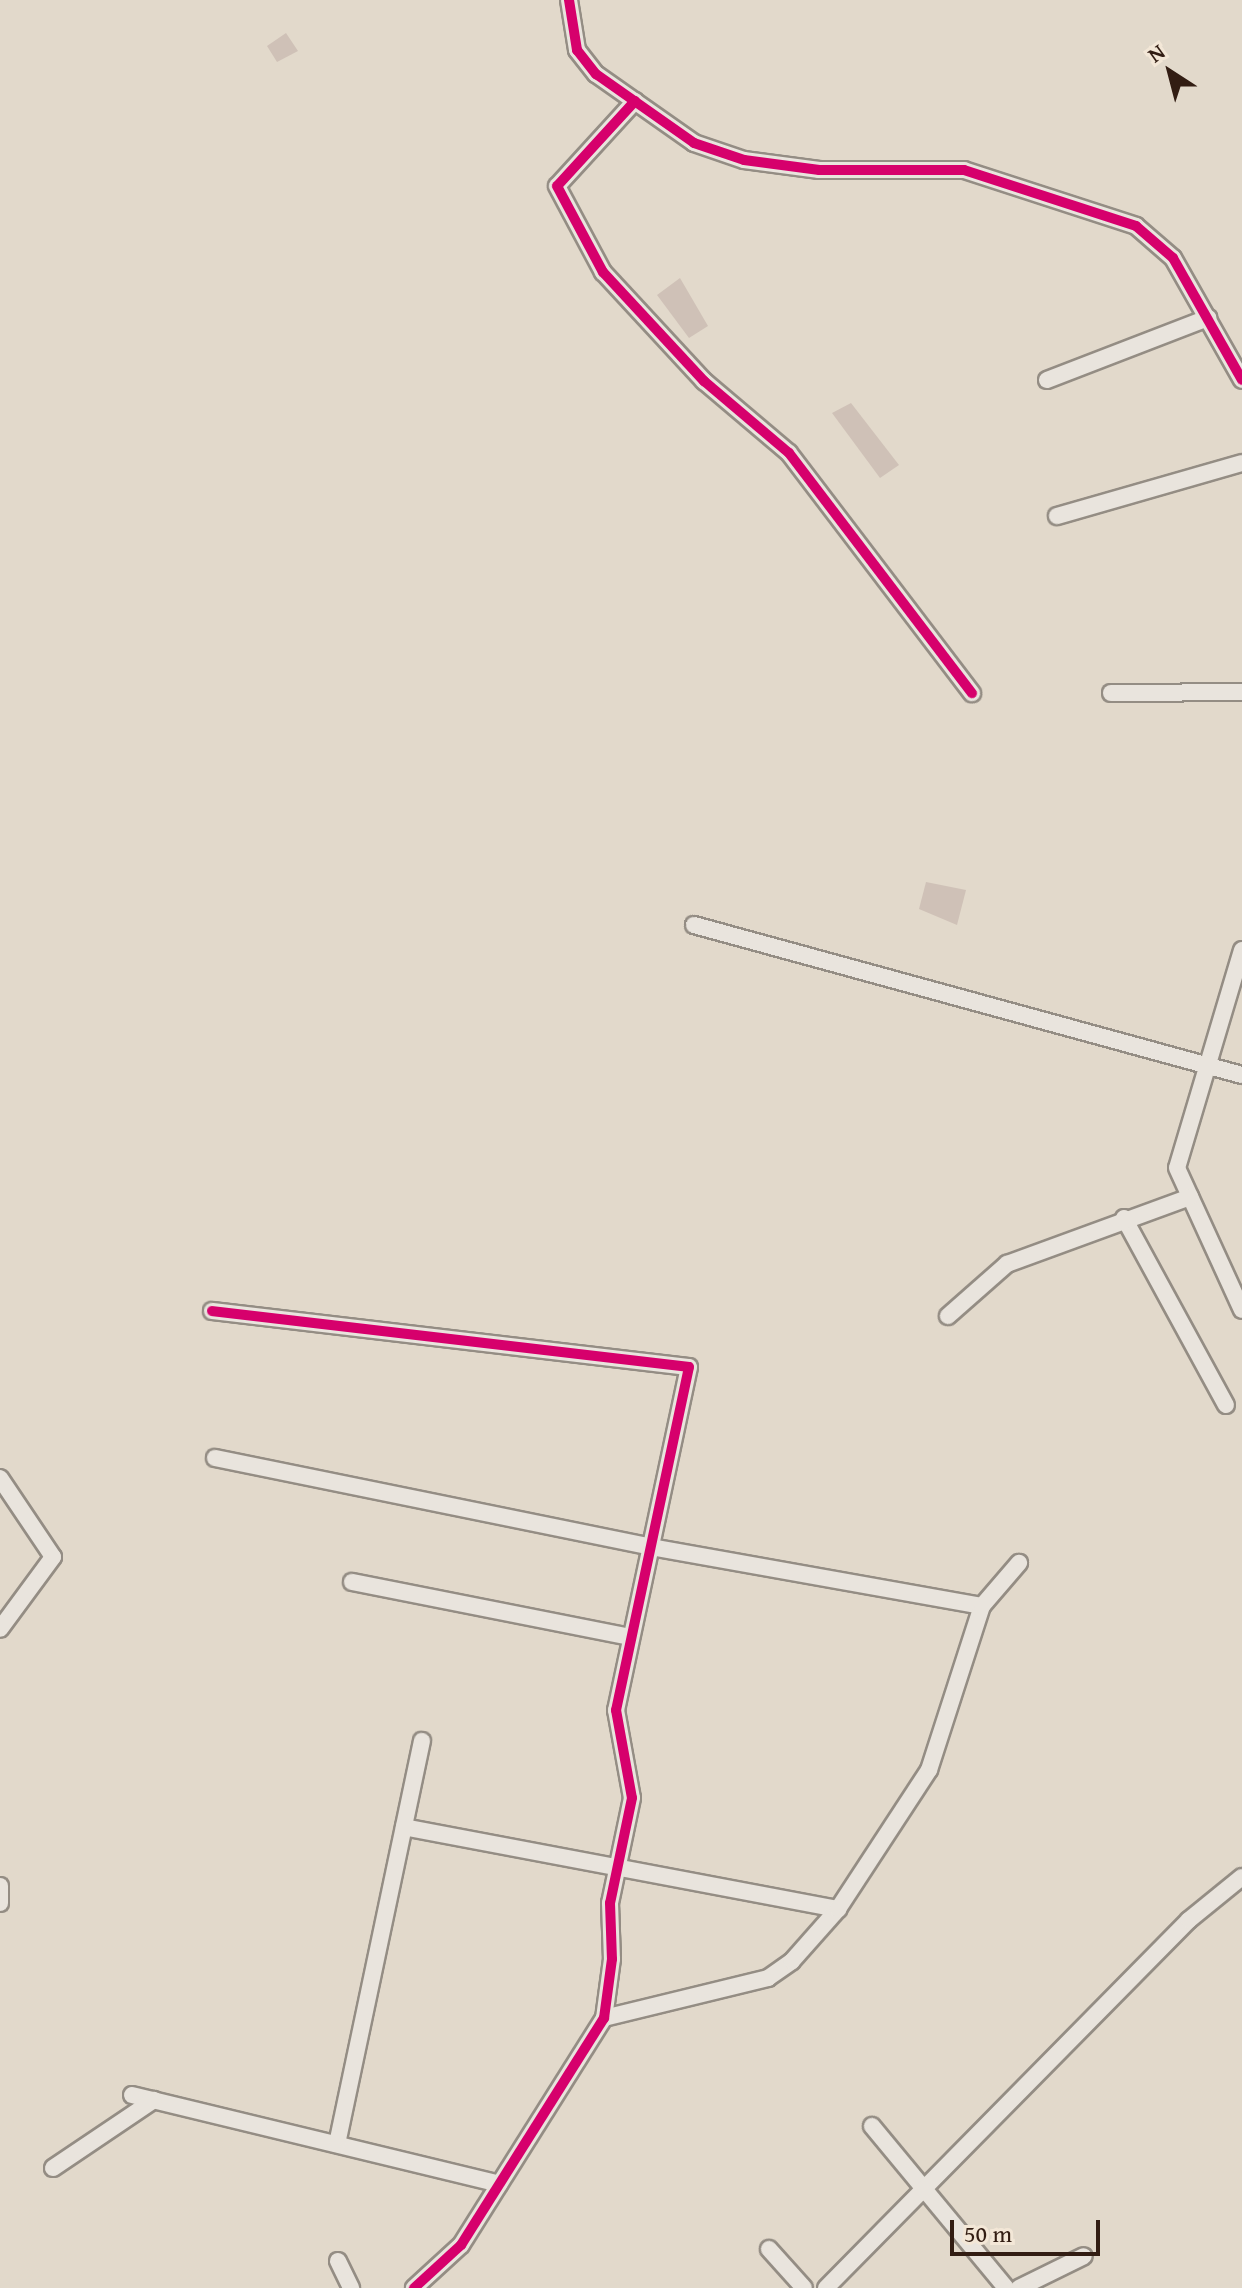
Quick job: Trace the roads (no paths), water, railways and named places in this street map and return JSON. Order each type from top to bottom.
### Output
[{"type":"street","points":[[569,0],[577,50],[596,74],[694,143],[744,160],[819,170],[964,170],[1136,226],[1173,258],[1242,380]]},
{"type":"street","points":[[635,101],[557,186],[603,272],[704,381],[789,453],[972,693]]},
{"type":"street","points":[[1047,380],[1208,318]]},
{"type":"street","points":[[1057,516],[1242,463]]},
{"type":"street","points":[[1111,693],[1242,692]]},
{"type":"street","points":[[694,925],[1242,1075]]},
{"type":"street","points":[[1242,950],[1177,1168],[1242,1310]]},
{"type":"street","points":[[948,1316],[1007,1264],[1124,1218],[1190,1197]]},
{"type":"street","points":[[1124,1218],[1226,1405]]},
{"type":"street","points":[[212,1311],[689,1367],[616,1710],[632,1798],[610,1903],[612,1959],[604,2018],[461,2245],[414,2288]]},
{"type":"street","points":[[215,1458],[651,1547],[982,1606]]},
{"type":"street","points":[[0,1478],[53,1557],[0,1629]]},
{"type":"street","points":[[604,2018],[768,1978],[792,1961],[838,1909],[929,1770],[982,1606],[1019,1563]]},
{"type":"street","points":[[352,1582],[631,1637]]},
{"type":"street","points":[[337,2144],[422,1741]]},
{"type":"street","points":[[404,1827],[838,1909]]},
{"type":"street","points":[[826,2288],[1189,1920],[1242,1877]]},
{"type":"street","points":[[0,1886],[0,1903]]},
{"type":"street","points":[[132,2095],[499,2184]]},
{"type":"street","points":[[53,2168],[154,2100]]},
{"type":"street","points":[[872,2126],[1006,2288]]},
{"type":"street","points":[[769,2249],[804,2288]]},
{"type":"street","points":[[1019,2288],[1084,2256]]},
{"type":"street","points":[[338,2261],[351,2288]]}]
